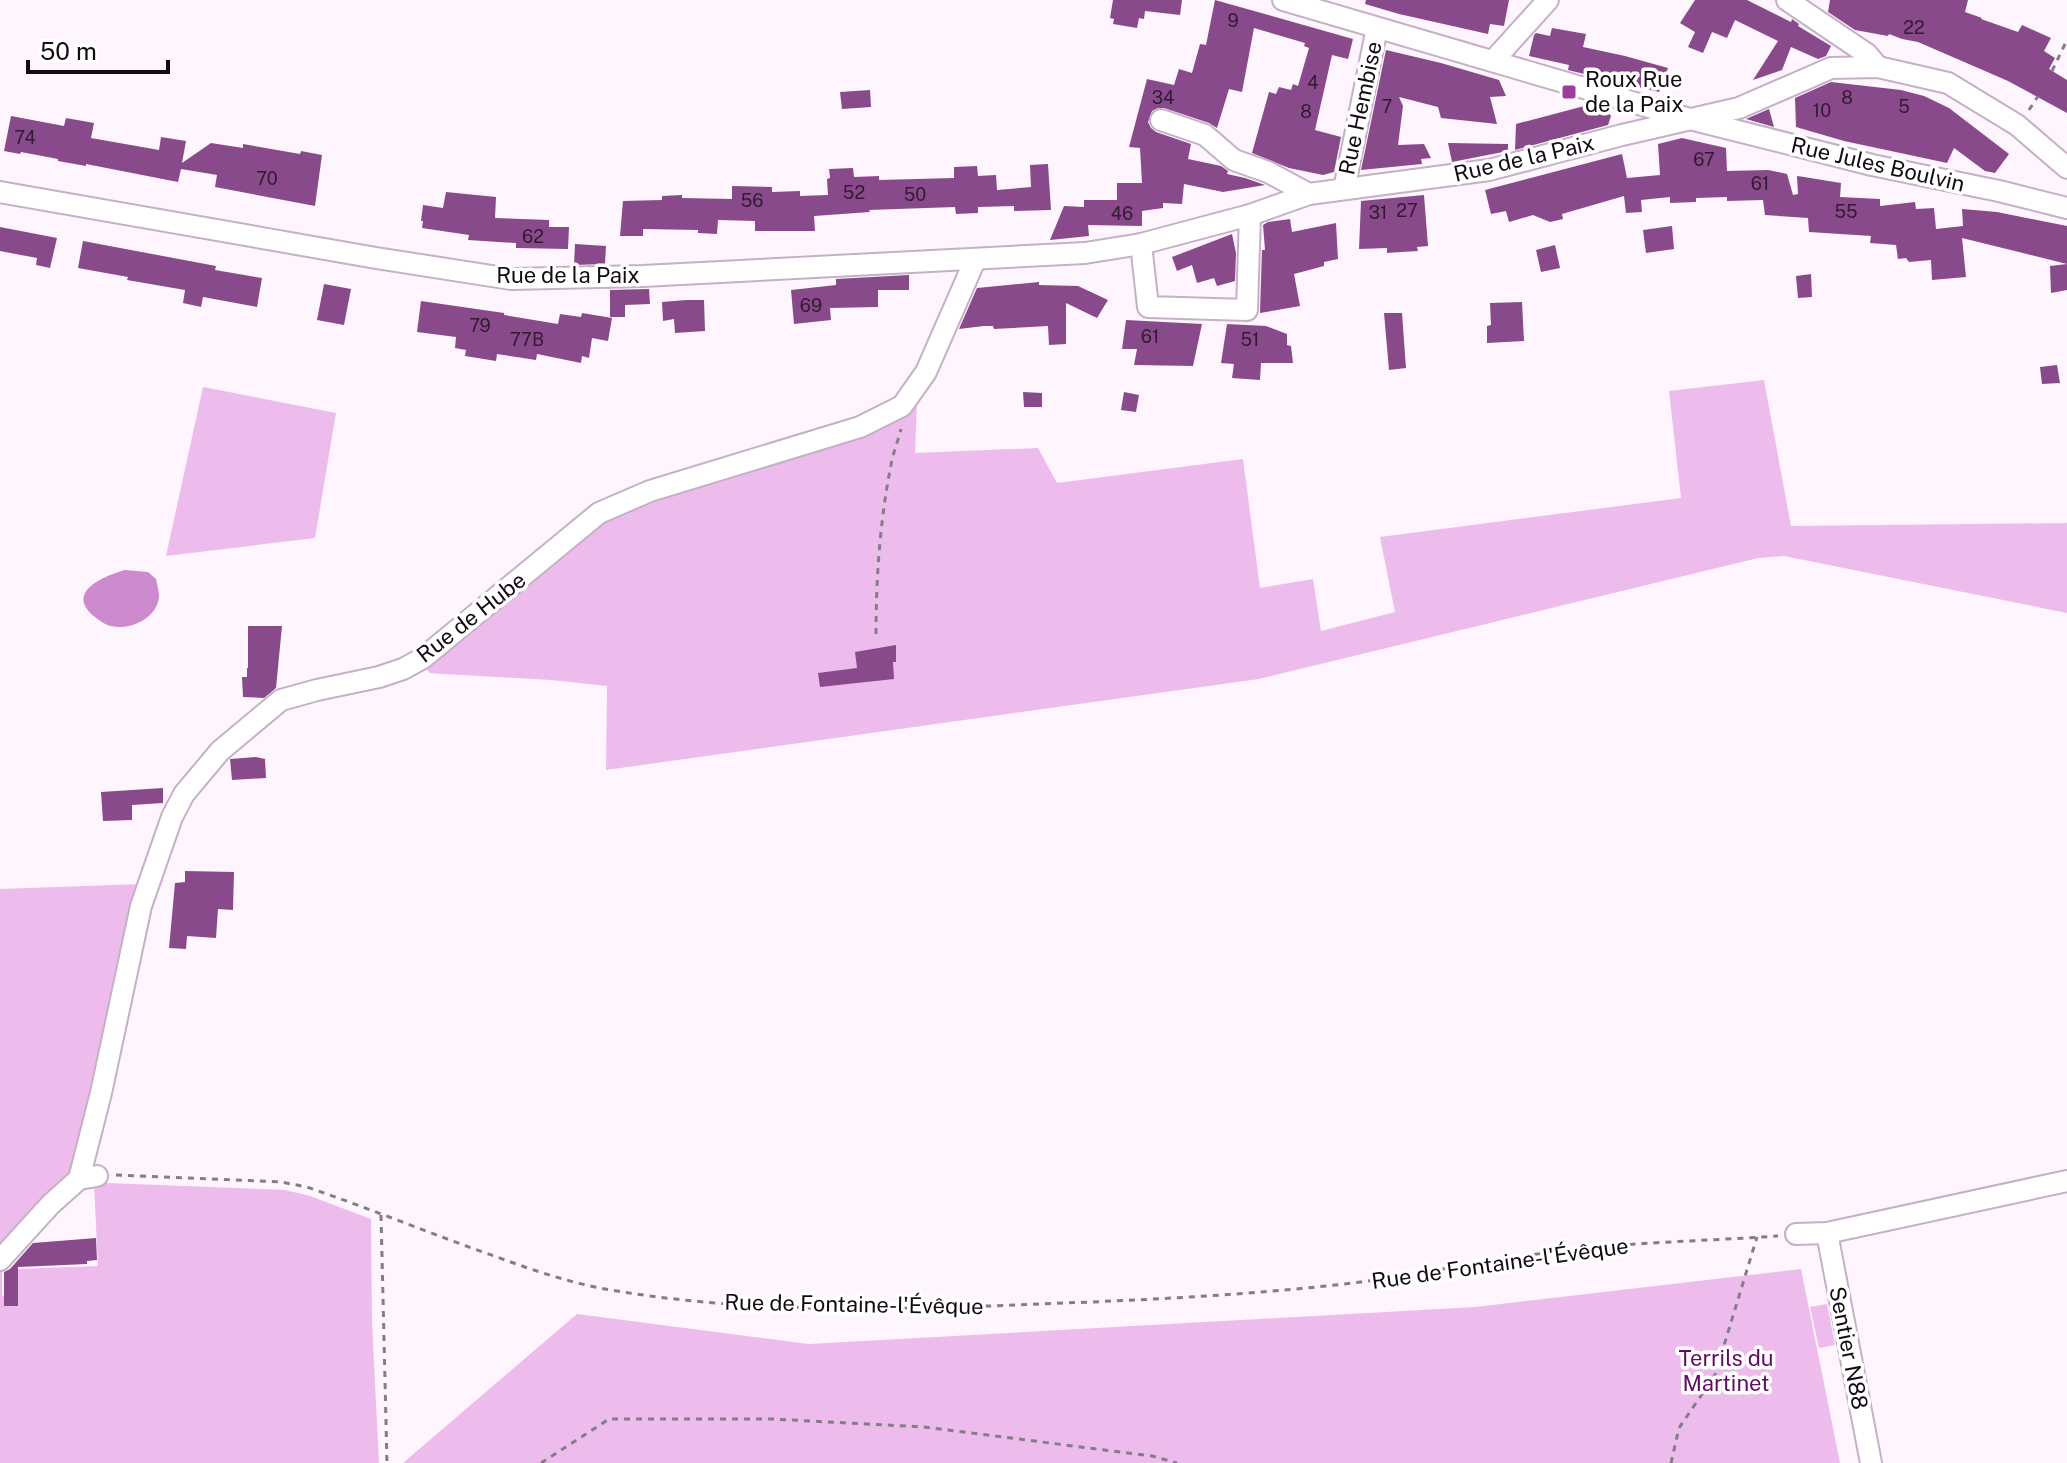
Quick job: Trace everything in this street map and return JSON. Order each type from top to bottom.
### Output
[{"type":"street","name":"Rue Jules Boulvin","points":[[1283,0],[1690,119],[1872,165],[2067,208]]},
{"type":"street","points":[[1493,61],[1548,0]]},
{"type":"street","points":[[1787,0],[1867,54],[1878,67],[1948,83],[2017,125],[2067,168]]},
{"type":"street","name":"Rue Hembise","points":[[1344,189],[1377,28]]},
{"type":"street","name":"Rue de la Paix","points":[[0,192],[360,256],[511,279],[643,276],[1085,253],[1141,244],[1250,215],[1309,194],[1489,170],[1739,108],[1831,68],[1878,67]]},
{"type":"street","points":[[1161,120],[1205,135],[1234,160],[1268,172],[1309,194]]},
{"type":"street","points":[[1141,244],[1148,307],[1247,310],[1250,215]]},
{"type":"street","name":"Rue de Hube","points":[[88,1178],[101,1093],[145,893],[172,817],[184,794],[220,751],[281,700],[379,677],[423,658],[599,513],[650,491],[860,427],[902,406],[926,372],[975,260]]},
{"type":"street","points":[[0,1260],[51,1204],[88,1178]]},
{"type":"street","points":[[1796,1234],[1827,1233],[2067,1181]]},
{"type":"street","name":"Sentier N88","points":[[1827,1233],[1871,1463]]},
{"type":"path","points":[[2052,71],[2067,40]]},
{"type":"path","points":[[876,634],[876,591],[886,493],[904,416],[902,406]]},
{"type":"path","name":"Rue de Fontaine-l'Évêque","points":[[88,1178],[114,1175],[281,1182],[307,1187],[536,1271],[604,1289],[724,1303],[828,1308],[1001,1306],[1271,1291],[1363,1281],[1561,1251],[1757,1237],[1715,1375],[1679,1428],[1671,1463]]},
{"type":"path","points":[[381,1215],[387,1463]]},
{"type":"path","points":[[541,1463],[609,1419],[728,1419],[924,1427],[1152,1456],[1177,1463]]},
{"type":"green space","points":[[1764,380],[1791,526],[2067,523],[2067,613],[1784,556],[1758,558],[1259,679],[606,770],[607,686],[430,673],[422,663],[612,512],[910,408],[917,402],[915,453],[1038,448],[1057,483],[1243,459],[1260,588],[1313,579],[1321,631],[1395,612],[1380,537],[1681,498],[1669,391]]},
{"type":"green space","points":[[203,387],[336,413],[315,538],[166,556]]},
{"type":"green space","points":[[142,884],[73,1171],[0,1250],[0,889]]},
{"type":"green space","points":[[94,1185],[285,1190],[371,1219],[379,1463],[0,1463],[0,1267],[2,1264],[2,1296],[17,1296],[18,1269],[98,1266]]},
{"type":"green space","name":"Terrils du Martinet","points":[[1801,1269],[1840,1463],[403,1463],[577,1314],[809,1344],[1475,1307]]},
{"type":"green space","points":[[1827,1304],[1835,1345],[1819,1348],[1810,1307]]},
{"type":"shaded area","points":[[125,570],[148,572],[156,579],[159,595],[148,617],[134,625],[118,627],[95,617],[84,600],[90,586]]},
{"type":"building","points":[[1113,0],[1182,0],[1180,15],[1145,11],[1144,19],[1139,18],[1137,28],[1113,24],[1114,19],[1110,18]]},
{"type":"building","points":[[1215,0],[1353,39],[1348,59],[1332,55],[1315,130],[1341,137],[1334,172],[1323,175],[1289,168],[1252,153],[1269,92],[1276,94],[1279,87],[1291,90],[1293,84],[1298,86],[1309,48],[1304,46],[1305,43],[1254,28],[1242,92],[1229,89],[1217,128],[1164,108],[1152,111],[1148,122],[1156,132],[1191,144],[1188,159],[1221,166],[1228,171],[1227,174],[1265,185],[1223,192],[1184,184],[1182,204],[1163,203],[1163,208],[1142,211],[1142,226],[1088,225],[1089,236],[1050,240],[1064,206],[1084,207],[1084,200],[1117,200],[1117,183],[1142,183],[1140,148],[1129,147],[1147,79],[1174,85],[1179,69],[1192,73],[1200,44],[1206,45]]},
{"type":"building","points":[[1366,0],[1509,0],[1504,26],[1490,24],[1488,34],[1399,14],[1365,4]]},
{"type":"building","points":[[1695,0],[1747,0],[1791,22],[1792,19],[1831,46],[1826,56],[1818,59],[1791,47],[1782,70],[1753,80],[1778,41],[1735,20],[1727,38],[1712,32],[1703,53],[1688,47],[1695,32],[1680,23]]},
{"type":"building","points":[[1830,0],[1968,0],[1965,12],[2018,32],[2022,25],[2051,38],[2044,51],[2055,58],[2049,69],[2067,80],[2067,113],[2008,81],[1918,42],[1889,34],[1855,30],[1828,12]]},
{"type":"building","points":[[1552,28],[1586,34],[1583,47],[1668,68],[1659,92],[1568,70],[1569,65],[1529,56],[1534,35],[1550,36]]},
{"type":"building","points":[[1386,50],[1499,80],[1506,96],[1490,97],[1497,124],[1441,118],[1438,107],[1399,97],[1403,106],[1398,145],[1424,144],[1431,158],[1421,159],[1422,164],[1361,170]]},
{"type":"building","points":[[1831,82],[1901,90],[1924,96],[1949,108],[2009,154],[1995,173],[1985,171],[1954,148],[1947,163],[1844,141],[1796,127],[1795,98]]},
{"type":"building","points":[[870,90],[871,107],[842,109],[840,92]]},
{"type":"building","points":[[1588,105],[1607,111],[1611,116],[1608,125],[1515,150],[1516,124]]},
{"type":"building","points":[[1769,109],[1774,127],[1746,119]]},
{"type":"building","points":[[11,116],[64,126],[66,118],[94,123],[91,138],[159,150],[161,137],[186,141],[182,163],[211,143],[243,148],[243,144],[322,155],[315,206],[215,187],[217,175],[181,169],[178,182],[4,151]]},
{"type":"building","points":[[1682,138],[1726,148],[1727,171],[1768,170],[1787,174],[1793,195],[1798,194],[1797,176],[1841,183],[1840,197],[1880,199],[1880,206],[1915,202],[1916,209],[1934,208],[1936,229],[1963,226],[1962,209],[1997,212],[2067,226],[2067,264],[1962,238],[1966,277],[1932,280],[1931,260],[1909,262],[1906,258],[1898,259],[1896,245],[1870,243],[1871,236],[1809,232],[1808,218],[1765,215],[1763,200],[1696,198],[1696,202],[1670,203],[1670,197],[1641,200],[1642,212],[1626,213],[1624,196],[1562,214],[1563,219],[1550,222],[1533,215],[1509,222],[1506,211],[1491,214],[1485,190],[1622,154],[1627,178],[1660,175],[1658,144]]},
{"type":"building","points":[[1448,143],[1508,144],[1508,151],[1452,162]]},
{"type":"building","points":[[1048,164],[1051,210],[1014,211],[1014,206],[978,207],[978,213],[956,214],[955,207],[869,210],[814,216],[815,231],[755,231],[755,221],[718,220],[717,234],[698,233],[698,230],[643,229],[643,236],[620,236],[623,201],[662,200],[662,196],[682,195],[682,198],[732,199],[732,186],[772,187],[772,192],[800,191],[800,196],[828,195],[829,169],[853,168],[854,177],[879,176],[879,180],[954,178],[954,167],[977,166],[978,176],[996,175],[997,190],[1031,187],[1030,165]]},
{"type":"building","points":[[446,192],[496,197],[495,218],[549,220],[549,227],[569,227],[568,249],[516,248],[516,243],[468,240],[469,235],[422,228],[423,205],[443,208]]},
{"type":"building","points":[[1424,195],[1428,246],[1417,247],[1418,251],[1387,253],[1387,248],[1359,249],[1361,201]]},
{"type":"building","points":[[1290,219],[1292,232],[1336,223],[1338,259],[1294,274],[1300,306],[1260,313],[1262,250],[1265,250],[1263,225]]},
{"type":"building","points":[[1672,226],[1674,249],[1646,253],[1643,230]]},
{"type":"building","points":[[0,227],[57,238],[50,268],[36,265],[37,258],[0,251]]},
{"type":"building","points":[[1232,234],[1236,253],[1235,281],[1217,286],[1214,278],[1197,283],[1192,265],[1177,271],[1172,257]]},
{"type":"building","points":[[83,241],[216,266],[215,270],[262,278],[257,307],[203,297],[201,307],[183,303],[185,290],[78,268]]},
{"type":"building","points":[[575,244],[606,246],[605,264],[574,265]]},
{"type":"building","points":[[1555,245],[1560,268],[1541,272],[1536,250]]},
{"type":"building","points":[[2067,264],[2067,290],[2051,293],[2050,266]]},
{"type":"building","points":[[1811,274],[1812,297],[1798,298],[1796,276]]},
{"type":"building","points":[[909,275],[909,290],[878,290],[878,307],[830,308],[831,320],[794,324],[791,290],[836,285],[836,279]]},
{"type":"building","points":[[1039,282],[1039,285],[1078,286],[1108,300],[1097,318],[1066,303],[1066,344],[1049,345],[1048,326],[959,329],[977,288]]},
{"type":"building","points":[[324,284],[351,289],[344,325],[317,320]]},
{"type":"building","points":[[649,289],[650,304],[625,305],[625,317],[610,317],[610,290]]},
{"type":"building","points":[[704,300],[705,331],[675,333],[674,319],[663,321],[662,302]]},
{"type":"building","points":[[421,301],[558,324],[560,314],[581,317],[582,313],[612,318],[608,341],[592,338],[589,358],[582,356],[581,363],[537,354],[536,360],[497,354],[496,361],[465,356],[466,350],[455,348],[456,337],[417,332]]},
{"type":"building","points":[[1522,302],[1524,341],[1487,343],[1487,326],[1491,325],[1490,303]]},
{"type":"building","points":[[1384,313],[1402,313],[1406,368],[1389,370]]},
{"type":"building","points":[[1126,320],[1202,324],[1193,366],[1134,365],[1137,349],[1122,349]]},
{"type":"building","points":[[1227,324],[1266,326],[1287,334],[1293,363],[1261,363],[1260,380],[1232,378],[1234,364],[1221,363]]},
{"type":"building","points":[[2057,365],[2060,383],[2042,384],[2040,367]]},
{"type":"building","points":[[1023,392],[1042,393],[1042,407],[1024,407]]},
{"type":"building","points":[[1124,392],[1139,395],[1136,412],[1121,410]]},
{"type":"building","points":[[248,626],[282,626],[276,688],[264,698],[243,697],[242,677],[247,677],[248,668]]},
{"type":"building","points":[[896,645],[894,679],[820,687],[818,673],[857,668],[855,652]]},
{"type":"building","points":[[230,759],[265,759],[266,778],[232,780]]},
{"type":"building","points":[[163,788],[163,803],[132,805],[132,820],[103,821],[101,792]]},
{"type":"building","points":[[185,871],[234,872],[233,910],[218,909],[216,938],[187,936],[186,949],[169,948],[175,883],[185,882]]},
{"type":"building","points":[[96,1238],[97,1260],[87,1261],[87,1264],[18,1267],[18,1306],[4,1306],[4,1272],[33,1243]]},
{"type":"place","name":"Roux Rue de la Paix","points":[[1569,92]]}]
